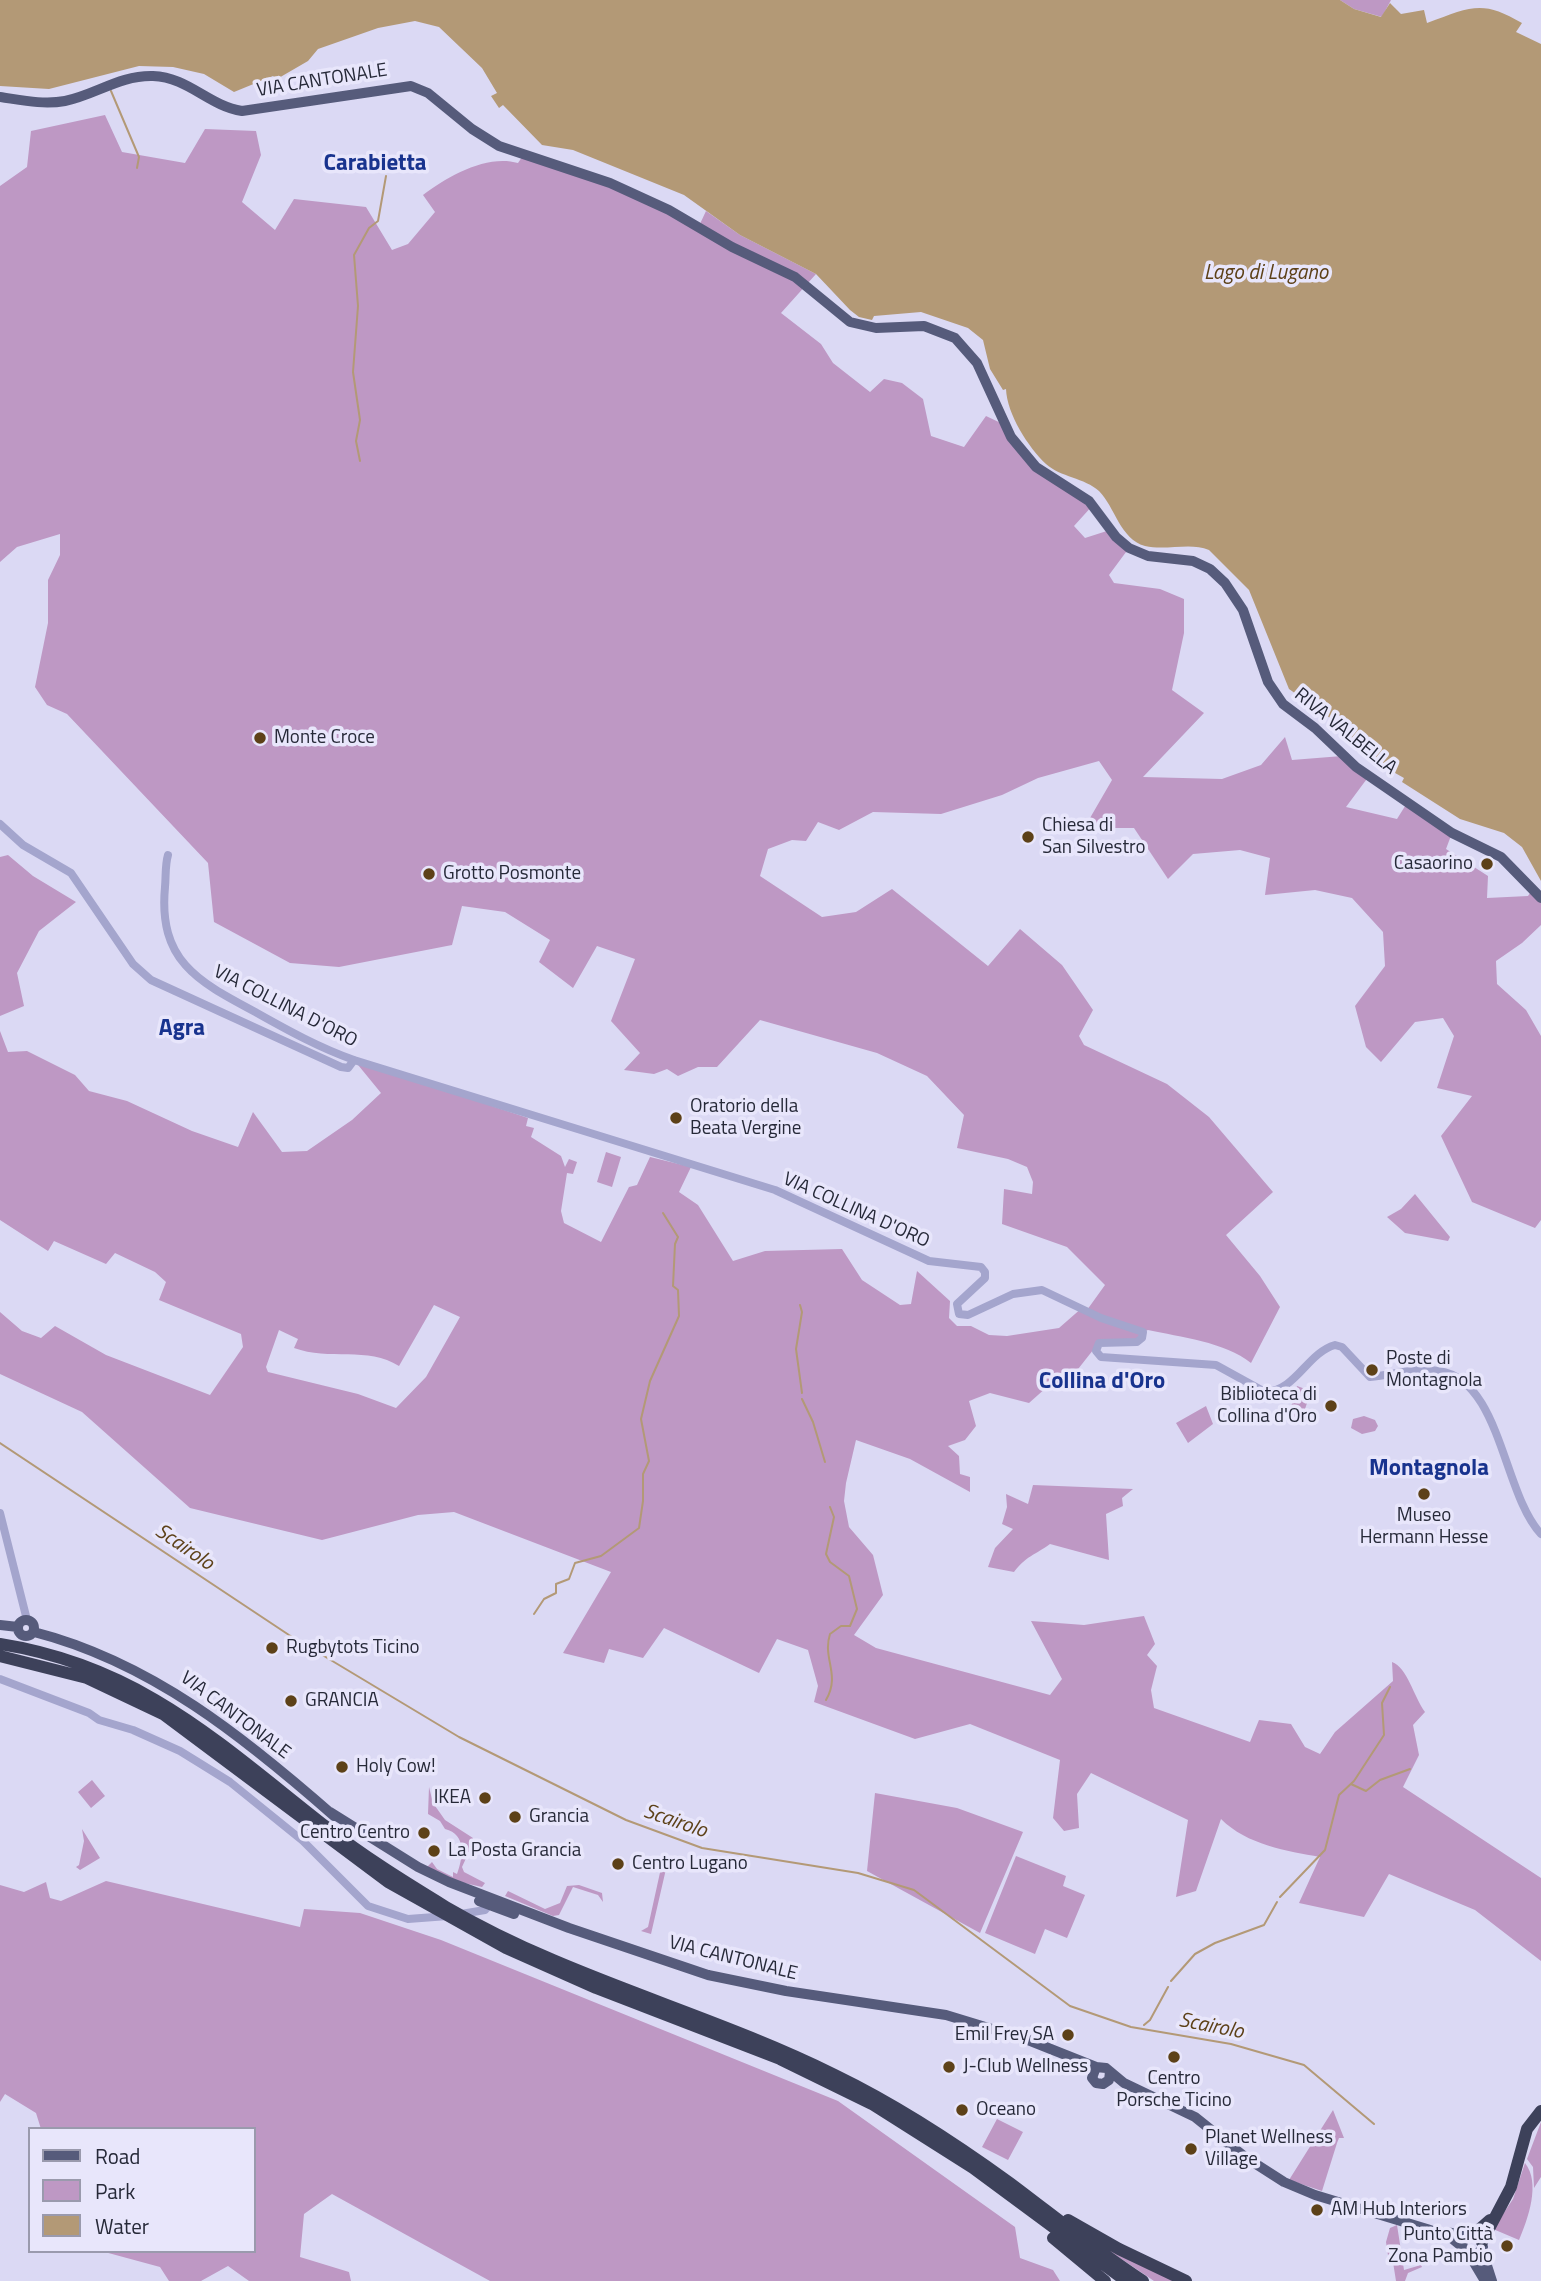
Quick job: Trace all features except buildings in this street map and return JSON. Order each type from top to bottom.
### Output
[{"type":"highway","points":[[0,1644],[9,1654],[53,1661],[126,1683],[173,1708],[234,1752],[328,1829],[442,1909],[474,1923],[596,1988],[780,2059],[872,2104],[945,2143],[1143,2281]]},
{"type":"highway","points":[[1476,2241],[1501,2206],[1513,2181],[1527,2129],[1541,2111]]},
{"type":"highway","points":[[945,2143],[1105,2281]]},
{"type":"highway","points":[[945,2143],[1126,2281]]},
{"type":"highway","points":[[945,2143],[971,2150],[1090,2233],[1186,2281]]},
{"type":"main road","name":"VIA CANTONALE","points":[[0,97],[49,103],[68,100],[133,77],[153,76],[178,81],[197,89],[216,102],[242,111],[411,86],[428,93],[472,129],[499,146],[578,171],[669,210],[814,289]]},
{"type":"main road","name":"RIVA VALBELLA","points":[[814,289],[845,318],[858,325],[876,328],[924,326],[943,331],[960,343],[977,363],[1010,437],[1023,454],[1049,478],[1086,498],[1099,511],[1116,537],[1129,548],[1148,556],[1193,561],[1220,578],[1243,610],[1268,682],[1278,699],[1315,728],[1346,760],[1452,833],[1496,853],[1541,898]]},
{"type":"main road","points":[[0,1625],[18,1627],[27,1619],[34,1624],[34,1632]]},
{"type":"main road","name":"VIA CANTONALE","points":[[18,1627],[25,1636],[34,1632],[94,1651],[170,1688],[223,1725],[330,1812],[399,1862],[488,1901],[708,1975],[810,1995],[946,2015],[1028,2040],[1094,2071]]},
{"type":"main road","points":[[1108,2077],[1104,2066],[1094,2071],[1096,2083],[1108,2077],[1195,2117],[1245,2157],[1284,2182],[1315,2195],[1476,2241]]},
{"type":"main road","points":[[1427,2229],[1450,2238],[1461,2246],[1485,2281]]},
{"type":"main road","points":[[1461,2246],[1476,2241]]},
{"type":"main road","points":[[1470,2256],[1476,2241]]},
{"type":"main road","points":[[1476,2241],[1492,2281]]},
{"type":"street","points":[[0,824],[23,845],[71,873],[133,964],[151,980],[341,1066],[348,1068],[354,1060]]},
{"type":"street","name":"VIA COLLINA D'ORO","points":[[168,855],[164,916],[168,937],[184,966],[217,992],[317,1045],[354,1060],[792,1196],[929,1261],[981,1267],[985,1272],[985,1279],[957,1304],[960,1314],[968,1315],[1019,1292],[1042,1290],[1101,1318],[1143,1332],[1138,1342],[1099,1343],[1096,1351],[1101,1357],[1216,1365],[1265,1392],[1280,1389],[1320,1353],[1335,1345],[1342,1348],[1370,1377],[1409,1370],[1450,1374],[1470,1388],[1486,1410],[1510,1475],[1541,1534]]},
{"type":"street","points":[[0,1513],[27,1619]]},
{"type":"street","points":[[0,1679],[180,1751],[230,1782],[303,1841],[355,1896],[381,1912],[415,1920],[474,1923],[488,1901]]},
{"type":"green space","points":[[1340,0],[1391,0],[1382,17],[1354,9]]},
{"type":"green space","points":[[105,115],[122,152],[185,163],[205,129],[256,131],[261,155],[242,202],[275,230],[294,199],[366,207],[392,250],[408,244],[435,212],[423,195],[468,168],[494,162],[518,163],[524,154],[578,171],[699,226],[706,211],[740,235],[816,274],[781,313],[821,344],[833,363],[870,392],[884,379],[902,383],[923,399],[931,436],[964,447],[986,416],[1005,425],[1018,448],[1093,505],[1074,526],[1085,538],[1110,530],[1129,548],[1109,575],[1114,583],[1160,589],[1184,599],[1184,633],[1172,690],[1204,713],[1143,777],[1222,779],[1261,765],[1285,737],[1292,760],[1342,756],[1369,776],[1346,807],[1397,819],[1407,803],[1452,833],[1446,849],[1488,876],[1487,898],[1528,896],[1532,890],[1541,898],[1541,925],[1522,943],[1496,961],[1497,984],[1526,1010],[1541,1036],[1541,1220],[1535,1228],[1472,1202],[1441,1136],[1472,1096],[1437,1088],[1454,1036],[1443,1018],[1415,1022],[1381,1062],[1366,1047],[1355,1006],[1385,966],[1383,932],[1352,898],[1315,890],[1265,895],[1270,858],[1240,850],[1193,854],[1168,879],[1134,828],[1099,828],[1090,818],[1112,780],[1099,761],[1038,778],[1002,795],[941,814],[873,812],[839,830],[818,822],[806,841],[792,840],[768,849],[760,876],[822,917],[856,912],[892,889],[988,966],[1020,929],[1062,965],[1093,1010],[1079,1036],[1084,1045],[1167,1084],[1209,1117],[1273,1192],[1226,1235],[1260,1276],[1280,1307],[1251,1363],[1215,1345],[1148,1330],[1143,1332],[1142,1338],[1097,1345],[1071,1378],[1047,1387],[1029,1403],[990,1393],[969,1401],[976,1426],[965,1440],[948,1446],[959,1456],[960,1474],[970,1477],[970,1492],[910,1459],[856,1440],[844,1501],[849,1527],[873,1555],[883,1595],[854,1635],[876,1648],[1050,1695],[1062,1679],[1031,1621],[1084,1625],[1144,1616],[1155,1644],[1147,1655],[1157,1666],[1151,1690],[1154,1708],[1250,1742],[1259,1720],[1291,1724],[1305,1747],[1320,1754],[1335,1732],[1393,1681],[1392,1662],[1406,1676],[1425,1712],[1413,1725],[1419,1755],[1403,1787],[1541,1878],[1541,1961],[1475,1910],[1389,1874],[1364,1917],[1299,1903],[1320,1857],[1255,1841],[1231,1828],[1221,1819],[1196,1891],[1176,1897],[1188,1820],[1091,1773],[1077,1794],[1079,1828],[1064,1831],[1053,1818],[1060,1760],[970,1724],[915,1739],[814,1702],[818,1686],[808,1650],[777,1639],[759,1673],[664,1628],[643,1658],[609,1649],[604,1663],[563,1653],[611,1572],[454,1512],[418,1515],[322,1540],[190,1508],[82,1412],[0,1374],[0,1312],[22,1331],[41,1338],[55,1326],[106,1355],[210,1395],[243,1347],[241,1334],[159,1300],[166,1282],[155,1272],[115,1253],[106,1264],[54,1241],[48,1251],[0,1220],[0,1031],[8,1052],[27,1051],[75,1075],[89,1091],[127,1101],[192,1131],[238,1147],[253,1112],[282,1152],[307,1151],[352,1120],[381,1093],[354,1060],[528,1118],[526,1126],[534,1128],[531,1137],[561,1156],[565,1167],[569,1159],[577,1162],[573,1174],[567,1173],[561,1211],[564,1223],[601,1242],[629,1187],[637,1185],[650,1157],[691,1167],[679,1192],[698,1205],[733,1261],[765,1251],[842,1249],[862,1280],[900,1305],[911,1304],[917,1271],[950,1301],[949,1318],[957,1326],[971,1326],[989,1335],[1007,1336],[1059,1328],[1083,1307],[1087,1310],[1105,1285],[1067,1247],[1002,1224],[1004,1189],[1032,1194],[1033,1182],[1027,1167],[1008,1159],[957,1148],[964,1115],[927,1076],[877,1053],[760,1020],[717,1067],[698,1067],[678,1076],[667,1069],[654,1074],[624,1070],[640,1053],[611,1021],[635,959],[597,946],[573,988],[539,962],[550,940],[505,912],[462,906],[452,945],[339,967],[290,963],[214,922],[208,863],[67,714],[47,705],[35,687],[48,623],[48,580],[60,555],[60,534],[17,547],[0,562],[0,186],[27,167],[31,131]],"holes":[[[434,1305],[460,1317],[426,1377],[396,1408],[358,1394],[268,1372],[266,1367],[279,1330],[298,1339],[294,1348],[307,1352],[361,1355],[387,1360],[399,1366]]]},
{"type":"green space","points":[[8,855],[33,876],[76,902],[39,931],[17,973],[24,1006],[0,1016],[0,857]]},
{"type":"green space","points":[[606,1152],[621,1157],[612,1187],[597,1182]]},
{"type":"green space","points":[[1415,1194],[1450,1237],[1448,1241],[1405,1233],[1387,1217],[1401,1209]]},
{"type":"green space","points":[[1297,1386],[1311,1391],[1300,1424],[1287,1421]]},
{"type":"green space","points":[[1206,1406],[1213,1424],[1188,1443],[1176,1423]]},
{"type":"green space","points":[[1364,1416],[1375,1420],[1378,1426],[1375,1431],[1362,1434],[1351,1428],[1353,1419]]},
{"type":"green space","points":[[1033,1485],[1133,1489],[1122,1498],[1123,1506],[1106,1514],[1109,1560],[1050,1544],[1027,1559],[1014,1572],[988,1567],[995,1548],[1013,1529],[1002,1524],[1007,1507],[1006,1494],[1028,1504]]},
{"type":"green space","points":[[92,1780],[105,1796],[91,1808],[78,1792]]},
{"type":"green space","points":[[429,1787],[433,1803],[445,1820],[473,1838],[462,1867],[464,1872],[485,1883],[482,1887],[460,1882],[427,1867],[432,1862],[437,1869],[453,1877],[453,1872],[457,1874],[462,1854],[457,1836],[428,1814]]},
{"type":"green space","points":[[875,1793],[957,1808],[1023,1832],[980,1933],[867,1871]]},
{"type":"green space","points":[[82,1829],[100,1858],[80,1870],[76,1867],[79,1865],[84,1841]]},
{"type":"green space","points":[[1016,1856],[1066,1876],[1063,1886],[1085,1895],[1067,1938],[1045,1929],[1035,1954],[985,1933]]},
{"type":"green space","points":[[661,1868],[666,1869],[651,1934],[641,1931],[648,1927]]},
{"type":"green space","points":[[106,1881],[300,1927],[304,1909],[360,1913],[441,1940],[838,2101],[1015,2227],[1020,2258],[1053,2270],[1060,2281],[490,2281],[332,2194],[304,2214],[300,2257],[349,2272],[351,2281],[249,2281],[228,2266],[201,2281],[169,2281],[160,2267],[108,2253],[256,2253],[256,2127],[40,2127],[36,2113],[5,2094],[0,2102],[0,1885],[24,1892],[46,1882],[50,1898],[61,1901]]},
{"type":"green space","points":[[579,1885],[602,1893],[603,1902],[598,1895],[573,1887],[559,1915],[553,1916],[505,1896],[508,1891],[545,1909],[560,1903],[567,1886]]},
{"type":"green space","points":[[1333,2110],[1344,2138],[1339,2138],[1322,2191],[1289,2180]]},
{"type":"green space","points":[[997,2119],[1023,2132],[1008,2160],[982,2147]]},
{"type":"green space","points":[[1541,2122],[1541,2177],[1534,2188],[1533,2167],[1527,2159]]},
{"type":"green space","points":[[1525,2163],[1530,2171],[1533,2191],[1519,2240],[1493,2229],[1513,2199]]},
{"type":"green space","points":[[1397,2225],[1404,2270],[1421,2265],[1422,2267],[1408,2273],[1405,2281],[1396,2281],[1386,2242],[1390,2228]]},
{"type":"green space","points":[[1092,2239],[1178,2281],[1154,2281]]},
{"type":"water","name":"Lago di Lugano","points":[[0,0],[1340,0],[1354,9],[1381,17],[1390,3],[1401,14],[1424,10],[1427,23],[1467,9],[1487,8],[1522,23],[1516,32],[1541,44],[1541,881],[1522,847],[1504,833],[1460,819],[1402,782],[1404,778],[1363,755],[1336,730],[1337,723],[1289,689],[1249,590],[1209,550],[1194,547],[1153,547],[1137,542],[1124,530],[1099,491],[1046,464],[1032,449],[1014,419],[1006,389],[1003,390],[990,369],[983,340],[968,328],[921,312],[874,316],[872,320],[859,317],[816,274],[740,235],[684,195],[573,150],[542,145],[503,105],[499,108],[491,96],[497,93],[482,68],[439,27],[415,21],[378,28],[318,49],[308,61],[277,79],[273,76],[234,92],[204,74],[173,67],[139,66],[49,89],[0,86]]},
{"type":"waterway","points":[[111,91],[139,157],[137,168]]},
{"type":"waterway","points":[[360,461],[356,441],[360,420],[353,372],[358,306],[354,255],[369,228],[378,221],[386,176]]},
{"type":"waterway","points":[[534,1614],[544,1599],[556,1593],[556,1584],[569,1579],[575,1563],[601,1556],[639,1528],[643,1474],[649,1461],[641,1419],[650,1381],[679,1316],[678,1290],[673,1286],[675,1244],[678,1237],[663,1213]]},
{"type":"waterway","points":[[800,1305],[802,1312],[796,1349],[802,1393]]},
{"type":"waterway","points":[[802,1399],[813,1422],[825,1462]]},
{"type":"waterway","name":"Scairolo","points":[[0,1443],[289,1635],[459,1737],[626,1820],[702,1848],[858,1873],[914,1890],[1070,2006],[1131,2027],[1231,2044],[1304,2065],[1374,2124]]},
{"type":"waterway","points":[[826,1700],[832,1682],[828,1651],[830,1634],[841,1626],[850,1626],[857,1609],[849,1576],[830,1562],[826,1554],[834,1517],[830,1507]]},
{"type":"waterway","points":[[1280,1897],[1325,1850],[1339,1795],[1354,1781],[1384,1735],[1382,1703],[1390,1687]]},
{"type":"waterway","points":[[1351,1784],[1366,1791],[1380,1780],[1410,1769]]},
{"type":"waterway","points":[[1171,1981],[1195,1954],[1215,1943],[1264,1925],[1277,1902]]},
{"type":"waterway","points":[[1144,2025],[1150,2020],[1168,1987]]},
{"type":"place","name":"Monte Croce","points":[[260,738]]},
{"type":"place","name":"Chiesa di San Silvestro","points":[[1028,837]]},
{"type":"place","name":"Casaorino","points":[[1487,864]]},
{"type":"place","name":"Grotto Posmonte","points":[[429,874]]},
{"type":"place","name":"Oratorio della Beata Vergine","points":[[676,1118]]},
{"type":"place","name":"Poste di Montagnola","points":[[1372,1370]]},
{"type":"place","name":"Biblioteca di Collina d'Oro","points":[[1331,1406]]},
{"type":"place","name":"Museo Hermann Hesse","points":[[1424,1494]]},
{"type":"place","name":"Rugbytots Ticino","points":[[272,1648]]},
{"type":"place","name":"GRANCIA","points":[[291,1701]]},
{"type":"place","name":"Holy Cow!","points":[[342,1767]]},
{"type":"place","name":"IKEA","points":[[485,1798]]},
{"type":"place","name":"Grancia","points":[[515,1817]]},
{"type":"place","name":"Centro Centro","points":[[424,1833]]},
{"type":"place","name":"La Posta Grancia","points":[[434,1851]]},
{"type":"place","name":"Centro Lugano","points":[[618,1864]]},
{"type":"place","name":"Emil Frey SA","points":[[1068,2035]]},
{"type":"place","name":"Centro Porsche Ticino","points":[[1174,2057]]},
{"type":"place","name":"J-Club Wellness","points":[[949,2067]]},
{"type":"place","name":"Oceano","points":[[962,2110]]},
{"type":"place","name":"Planet Wellness Village","points":[[1191,2149]]},
{"type":"place","name":"AM Hub Interiors","points":[[1317,2210]]},
{"type":"place","name":"Punto Città Zona Pambio","points":[[1507,2246]]},
{"type":"district","name":"Carabietta","points":[[375,164]]},
{"type":"district","name":"Agra","points":[[182,1029]]},
{"type":"district","name":"Collina d'Oro","points":[[1102,1382]]},
{"type":"district","name":"Montagnola","points":[[1429,1469]]}]
